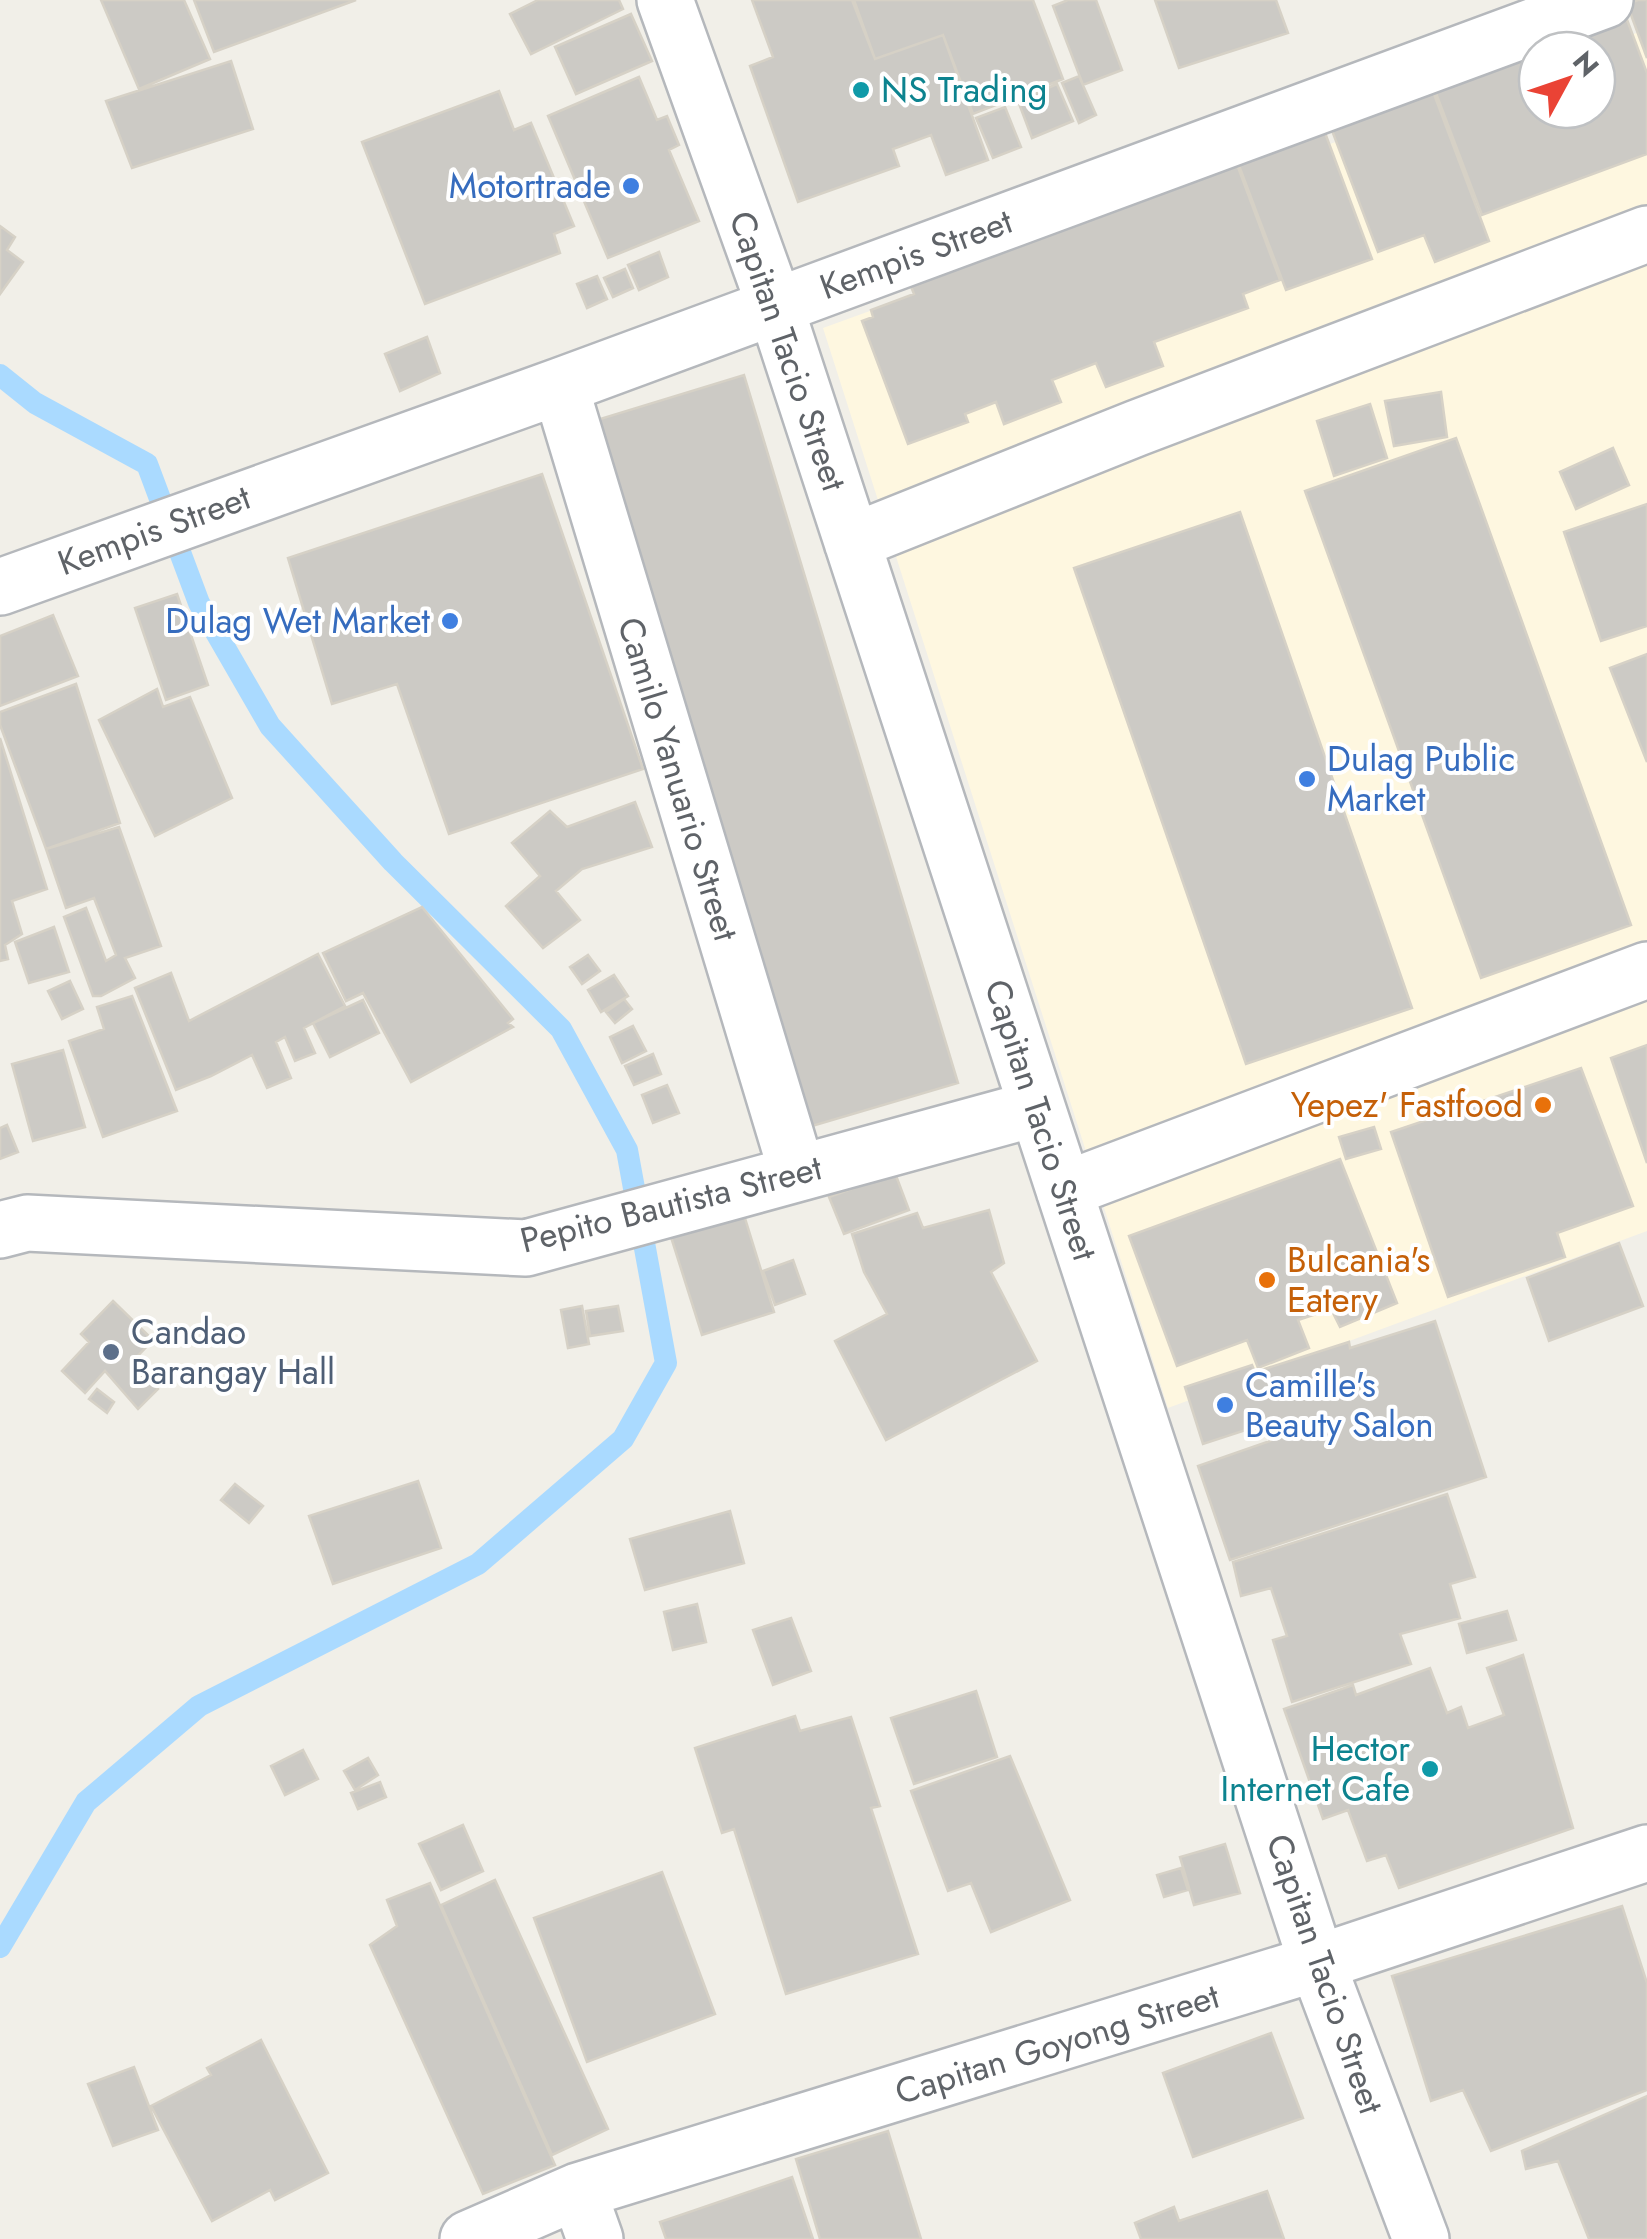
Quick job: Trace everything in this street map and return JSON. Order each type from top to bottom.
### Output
[{"type":"street","name":"Capitan Tacio Street","points":[[665,0],[775,306],[1317,1964],[1421,2239]]},
{"type":"street","name":"Kempis Street","points":[[0,586],[560,386],[1605,0]]},
{"type":"street","points":[[852,542],[1137,428],[1647,234]]},
{"type":"street","name":"Camilo Yanuario Street","points":[[560,386],[797,1172]]},
{"type":"street","points":[[1064,1190],[1647,970]]},
{"type":"street","name":"Pepito Bautista Street","points":[[0,1230],[27,1223],[526,1248],[1037,1108]]},
{"type":"street","name":"Capitan Goyong Street","points":[[468,2239],[587,2215],[1647,1852]]},
{"type":"shaded area","name":"Dulag Public Market","points":[[1647,29],[1647,1231],[1168,1408],[823,328],[1517,76],[1517,130],[1617,130],[1617,40]]},
{"type":"building","points":[[101,0],[184,0],[210,59],[139,89]]},
{"type":"building","points":[[194,0],[356,0],[214,52]]},
{"type":"building","points":[[538,0],[619,0],[623,9],[531,54],[510,14]]},
{"type":"building","name":"NS Trading","points":[[752,0],[852,0],[875,59],[943,35],[988,160],[946,175],[931,135],[893,149],[899,166],[798,202],[750,66],[773,57]]},
{"type":"building","points":[[854,0],[1033,0],[1063,79],[973,114],[943,35],[875,59]]},
{"type":"building","points":[[1068,0],[1096,0],[1122,70],[1083,85],[1053,6]]},
{"type":"building","points":[[1155,0],[1276,0],[1288,33],[1179,68]]},
{"type":"building","points":[[1647,0],[1647,58],[1627,4]]},
{"type":"building","points":[[1623,9],[1647,73],[1647,154],[1482,215],[1431,80],[1517,48],[1517,130],[1617,130],[1617,30],[1566,30]]},
{"type":"building","points":[[631,14],[652,61],[576,94],[555,47]]},
{"type":"building","points":[[231,61],[253,129],[132,168],[106,101]]},
{"type":"building","points":[[1079,76],[1096,115],[1079,123],[1062,83]]},
{"type":"building","name":"Motortrade","points":[[639,77],[657,120],[667,116],[679,145],[669,150],[699,221],[608,258],[548,116]]},
{"type":"building","points":[[1428,78],[1489,241],[1435,262],[1424,235],[1378,252],[1328,120]]},
{"type":"building","points":[[1057,84],[1073,121],[1032,138],[1018,101]]},
{"type":"building","points":[[499,91],[514,130],[531,123],[574,226],[554,234],[560,253],[425,304],[362,142]]},
{"type":"building","points":[[1005,107],[1021,147],[993,158],[976,118]]},
{"type":"building","points":[[1321,122],[1372,259],[1286,290],[1235,155]]},
{"type":"building","points":[[1235,159],[1280,280],[1243,294],[1248,308],[1154,342],[1163,366],[1106,387],[1096,363],[1052,380],[1061,402],[1004,424],[996,402],[965,414],[968,422],[908,444],[862,321],[873,317],[871,310],[914,294],[910,284]]},
{"type":"building","points":[[0,226],[15,237],[7,250],[23,262],[0,294]]},
{"type":"building","points":[[659,252],[668,277],[639,290],[628,265]]},
{"type":"building","points":[[625,269],[633,288],[613,297],[604,278]]},
{"type":"building","points":[[597,276],[607,299],[587,308],[577,284]]},
{"type":"building","points":[[427,337],[440,373],[400,391],[385,354]]},
{"type":"building","points":[[744,375],[958,1083],[802,1129],[587,423]]},
{"type":"building","points":[[1441,392],[1447,437],[1394,446],[1385,401]]},
{"type":"building","points":[[1370,404],[1387,458],[1334,476],[1317,421]]},
{"type":"building","points":[[1456,438],[1631,925],[1481,978],[1305,491]]},
{"type":"building","points":[[1613,448],[1629,485],[1576,509],[1560,472]]},
{"type":"building","name":"Dulag Wet Market","points":[[542,474],[643,769],[449,834],[397,684],[332,704],[288,558]]},
{"type":"building","points":[[1647,504],[1647,626],[1601,641],[1564,532]]},
{"type":"building","points":[[1240,512],[1412,1008],[1246,1064],[1074,568]]},
{"type":"building","points":[[177,594],[208,685],[166,700],[135,608]]},
{"type":"building","points":[[53,615],[78,676],[0,706],[0,636]]},
{"type":"building","points":[[1647,654],[1647,762],[1610,668]]},
{"type":"building","points":[[76,684],[120,823],[46,849],[0,725],[0,712]]},
{"type":"building","points":[[157,689],[163,707],[190,697],[232,798],[155,836],[99,720]]},
{"type":"building","points":[[0,738],[47,889],[12,901],[22,934],[5,945],[8,959],[0,961]]},
{"type":"building","points":[[635,802],[652,847],[582,869],[556,891],[580,920],[543,948],[506,906],[540,876],[512,843],[550,811],[567,827]]},
{"type":"building","points":[[119,827],[161,946],[125,958],[135,978],[101,996],[93,996],[64,917],[86,908],[106,961],[116,955],[94,898],[66,908],[46,849]]},
{"type":"building","points":[[422,907],[513,1019],[508,1023],[513,1027],[411,1082],[363,993],[346,1001],[323,953]]},
{"type":"building","points":[[54,927],[69,972],[29,983],[15,942]]},
{"type":"building","points":[[318,954],[345,1006],[304,1028],[315,1053],[295,1061],[285,1037],[276,1042],[291,1078],[267,1088],[252,1055],[176,1090],[135,988],[171,973],[189,1021]]},
{"type":"building","points":[[588,955],[600,971],[582,984],[570,967]]},
{"type":"building","points":[[614,975],[628,996],[601,1012],[588,990]]},
{"type":"building","points":[[70,981],[83,1009],[62,1019],[48,991]]},
{"type":"building","points":[[132,996],[177,1111],[103,1137],[69,1041],[104,1029],[97,1007]]},
{"type":"building","points":[[624,999],[632,1009],[615,1023],[606,1012]]},
{"type":"building","points":[[363,1000],[379,1033],[330,1057],[313,1023]]},
{"type":"building","points":[[633,1026],[646,1051],[622,1063],[610,1037]]},
{"type":"building","points":[[1647,1045],[1647,1163],[1611,1058]]},
{"type":"building","points":[[63,1050],[85,1127],[33,1141],[12,1064]]},
{"type":"building","points":[[653,1054],[661,1074],[634,1085],[625,1066]]},
{"type":"building","points":[[1581,1068],[1633,1206],[1557,1233],[1565,1257],[1448,1297],[1391,1132]]},
{"type":"building","points":[[667,1085],[679,1113],[653,1123],[642,1095]]},
{"type":"building","points":[[7,1125],[18,1152],[0,1159],[0,1128]]},
{"type":"building","points":[[1374,1127],[1381,1149],[1346,1159],[1339,1137]]},
{"type":"building","name":"Bulcania's Eatery","points":[[1340,1159],[1397,1303],[1340,1327],[1331,1309],[1298,1320],[1309,1348],[1258,1368],[1247,1340],[1177,1366],[1129,1236]]},
{"type":"building","points":[[895,1173],[909,1210],[844,1234],[829,1197]]},
{"type":"building","points":[[989,1210],[1004,1263],[991,1272],[1037,1361],[886,1440],[835,1341],[887,1314],[864,1272],[852,1234],[917,1213],[923,1228]]},
{"type":"building","points":[[744,1215],[774,1312],[702,1335],[671,1237]]},
{"type":"building","points":[[1619,1243],[1643,1306],[1549,1341],[1527,1278]]},
{"type":"building","points":[[793,1260],[805,1294],[775,1305],[763,1271]]},
{"type":"building","name":"Candao Barangay Hall","points":[[113,1301],[153,1340],[132,1362],[158,1389],[138,1409],[105,1371],[85,1393],[62,1371],[89,1342],[81,1334]]},
{"type":"building","points":[[582,1306],[589,1344],[568,1348],[561,1310]]},
{"type":"building","points":[[618,1306],[623,1331],[590,1336],[586,1311]]},
{"type":"building","points":[[1435,1321],[1486,1477],[1230,1560],[1198,1466],[1270,1441],[1264,1424],[1203,1444],[1185,1387],[1252,1365],[1255,1372],[1349,1342],[1350,1348]]},
{"type":"building","points":[[97,1389],[114,1402],[107,1413],[89,1399]]},
{"type":"building","points":[[418,1481],[441,1548],[333,1584],[309,1516]]},
{"type":"building","points":[[235,1484],[263,1506],[249,1523],[221,1500]]},
{"type":"building","points":[[1447,1494],[1475,1577],[1450,1584],[1460,1618],[1400,1634],[1411,1664],[1292,1702],[1273,1640],[1287,1636],[1271,1588],[1241,1596],[1233,1562]]},
{"type":"building","points":[[730,1511],[744,1563],[645,1590],[630,1539]]},
{"type":"building","points":[[697,1604],[706,1642],[673,1650],[664,1612]]},
{"type":"building","points":[[1507,1611],[1516,1640],[1467,1653],[1459,1624]]},
{"type":"building","points":[[791,1618],[811,1671],[773,1685],[753,1630]]},
{"type":"building","name":"Hector Internet Cafe","points":[[1523,1655],[1573,1828],[1399,1888],[1386,1855],[1367,1861],[1348,1810],[1323,1819],[1284,1709],[1353,1685],[1356,1695],[1430,1668],[1447,1713],[1461,1707],[1468,1728],[1504,1715],[1487,1668]]},
{"type":"building","points":[[976,1691],[997,1757],[914,1784],[891,1718]]},
{"type":"building","points":[[795,1716],[800,1731],[851,1717],[880,1806],[871,1808],[918,1954],[786,1994],[734,1829],[722,1833],[695,1748]]},
{"type":"building","points":[[303,1750],[318,1779],[285,1795],[271,1766]]},
{"type":"building","points":[[1010,1756],[1070,1900],[991,1932],[971,1883],[948,1891],[911,1791]]},
{"type":"building","points":[[368,1758],[378,1775],[355,1790],[344,1771]]},
{"type":"building","points":[[380,1782],[386,1797],[358,1809],[351,1793]]},
{"type":"building","points":[[463,1825],[483,1871],[441,1890],[419,1844]]},
{"type":"building","points":[[1225,1844],[1240,1893],[1194,1905],[1180,1857]]},
{"type":"building","points":[[1181,1868],[1188,1890],[1164,1897],[1157,1875]]},
{"type":"building","points":[[662,1872],[715,2014],[587,2062],[534,1918]]},
{"type":"building","points":[[495,1880],[608,2129],[552,2155],[441,1905]]},
{"type":"building","points":[[430,1883],[555,2165],[483,2194],[370,1945],[397,1926],[387,1900]]},
{"type":"building","points":[[1622,1906],[1647,1983],[1647,2090],[1491,2151],[1463,2090],[1431,2101],[1392,1976]]},
{"type":"building","points":[[1271,2033],[1303,2118],[1193,2157],[1163,2073]]},
{"type":"building","points":[[261,2040],[328,2173],[275,2200],[270,2190],[212,2221],[151,2106],[211,2075],[207,2068]]},
{"type":"building","points":[[134,2067],[158,2130],[113,2146],[88,2084]]},
{"type":"building","points":[[1647,2096],[1647,2239],[1589,2239],[1558,2161],[1526,2169],[1522,2151]]},
{"type":"building","points":[[888,2131],[921,2239],[820,2239],[796,2159]]},
{"type":"building","points":[[792,2177],[813,2239],[666,2239],[660,2222]]},
{"type":"building","points":[[1267,2191],[1284,2239],[1141,2239],[1135,2223],[1174,2207],[1179,2221]]},
{"type":"waterway","points":[[0,375],[35,403],[147,464],[199,603],[270,726],[393,862],[561,1029],[627,1150],[666,1363],[623,1439],[478,1564],[199,1706],[86,1802],[0,1947]]},
{"type":"place","name":"NS Trading","points":[[861,90]]},
{"type":"place","name":"Motortrade","points":[[631,186]]},
{"type":"place","name":"Dulag Wet Market","points":[[450,621]]},
{"type":"place","name":"Dulag Public Market","points":[[1307,779]]},
{"type":"place","name":"Yepez' Fastfood","points":[[1543,1105]]},
{"type":"place","name":"Bulcania's Eatery","points":[[1267,1280]]},
{"type":"place","name":"Candao Barangay Hall","points":[[111,1352]]},
{"type":"place","name":"Camille's Beauty Salon","points":[[1225,1405]]},
{"type":"place","name":"Hector Internet Cafe","points":[[1430,1769]]}]
